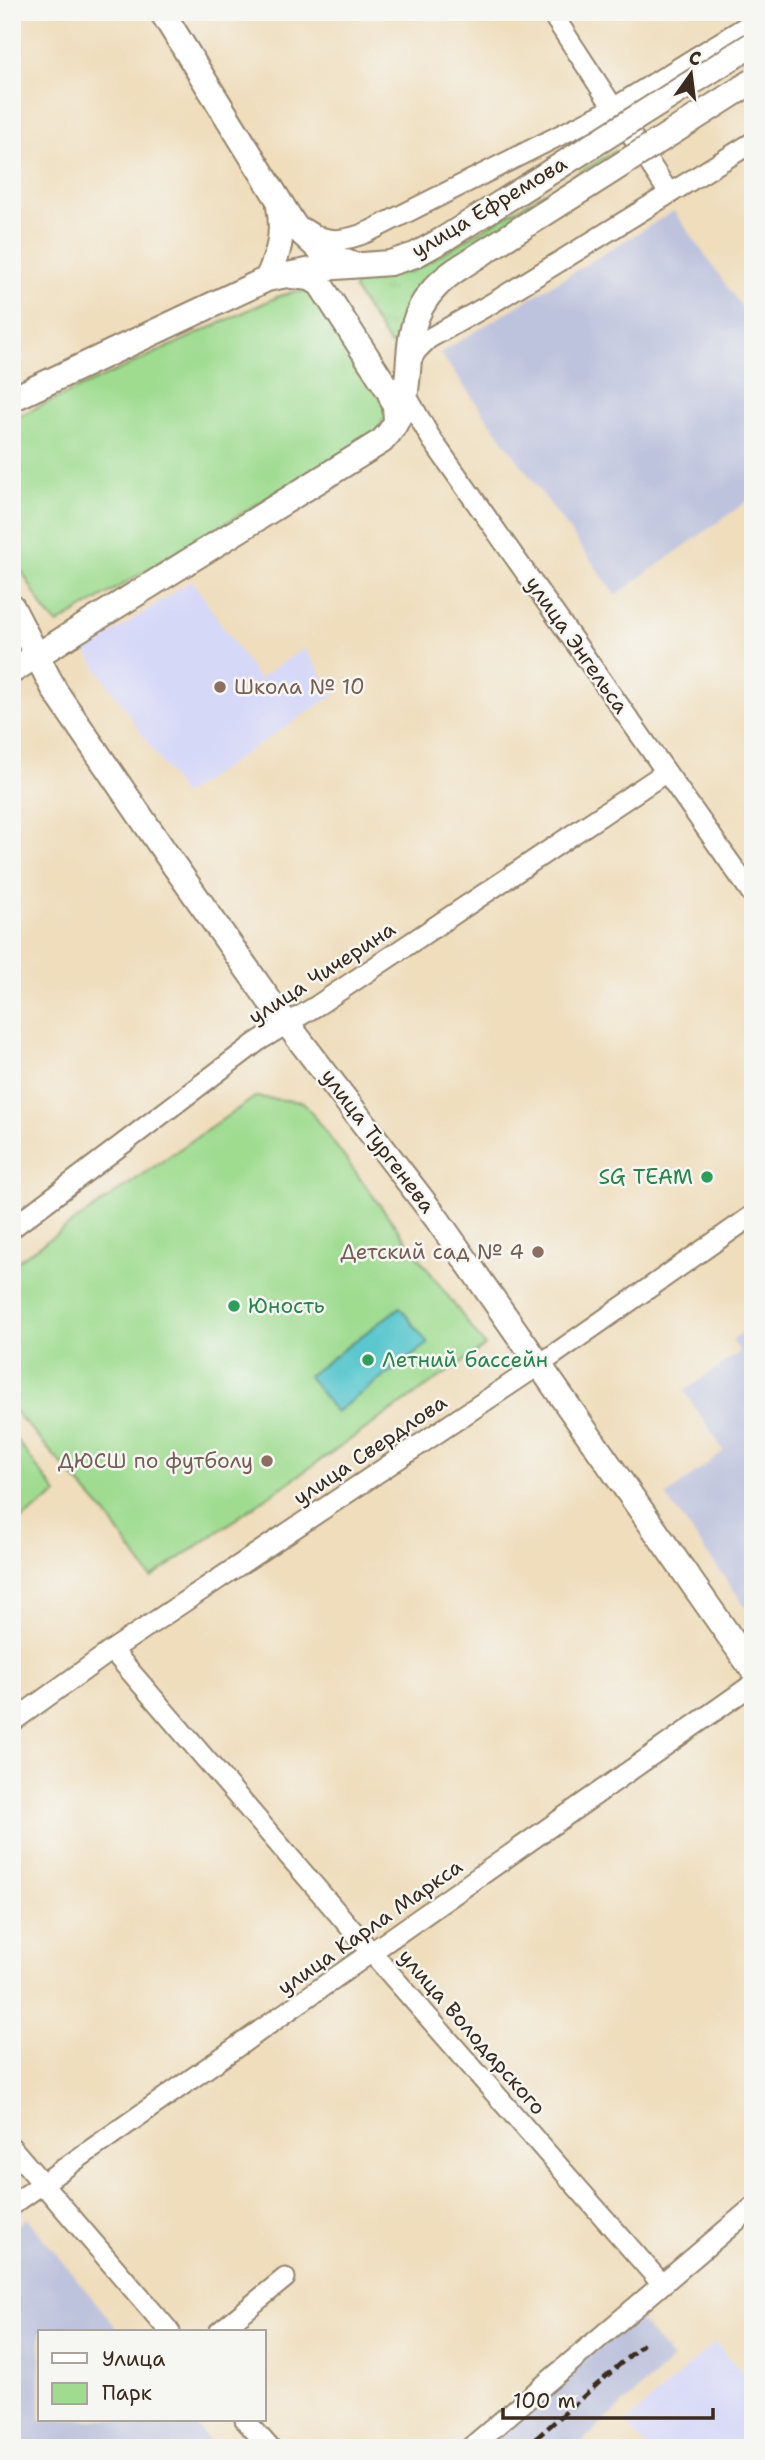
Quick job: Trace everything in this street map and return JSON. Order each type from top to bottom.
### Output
[{"type":"main road","points":[[162,12],[296,228],[313,246],[332,257],[360,266]]},
{"type":"main road","name":"улица Ефремова","points":[[12,399],[270,278],[321,268],[390,263],[405,258],[444,239],[753,44]]},
{"type":"main road","name":"улица Ефремова","points":[[388,434],[401,414],[410,337],[422,304],[432,289],[462,266],[753,81]]},
{"type":"main road","points":[[12,671],[388,434],[395,406],[389,391],[320,284],[297,275],[270,278],[280,246],[281,218],[278,202]]},
{"type":"main road","name":"улица Тургенева","points":[[12,607],[55,691],[171,861],[252,977],[437,1219],[753,1670]]},
{"type":"street","points":[[551,12],[612,109],[669,192]]},
{"type":"street","name":"улица Ефремова","points":[[278,202],[294,220],[316,236],[335,241],[351,239],[612,109],[753,22]]},
{"type":"street","name":"улица Ефремова","points":[[406,382],[412,357],[423,343],[753,142]]},
{"type":"street","points":[[432,440],[418,392],[420,363],[427,349],[473,314]]},
{"type":"street","name":"улица Энгельса","points":[[406,382],[432,440],[753,895]]},
{"type":"street","points":[[388,434],[416,433],[432,440]]},
{"type":"street","name":"улица Чичерина","points":[[12,1228],[257,1042],[666,772]]},
{"type":"street","name":"улица Свердлова","points":[[12,1721],[112,1650],[539,1365],[753,1215]]},
{"type":"street","name":"улица Володарского","points":[[112,1650],[372,1953],[661,2283]]},
{"type":"street","name":"улица Карла Маркса","points":[[12,2205],[753,1684]]},
{"type":"street","points":[[12,2148],[168,2330]]},
{"type":"street","points":[[470,2448],[753,2207]]},
{"type":"street","points":[[221,2330],[285,2278]]},
{"type":"street","points":[[247,2422],[270,2448]]},
{"type":"shaded area","points":[[674,211],[753,323],[753,497],[616,595],[440,353]]},
{"type":"shaded area","name":"Школа № 10","points":[[192,580],[258,679],[304,648],[335,694],[183,795],[86,651]]},
{"type":"shaded area","points":[[753,1324],[753,1617],[666,1496],[724,1451],[684,1391],[740,1352],[732,1340]]},
{"type":"shaded area","points":[[27,2218],[118,2330],[38,2330],[38,2422],[194,2422],[215,2448],[12,2448],[12,2230]]},
{"type":"shaded area","points":[[634,2314],[673,2359],[575,2448],[480,2448]]},
{"type":"shaded area","points":[[715,2342],[753,2385],[753,2448],[647,2448],[626,2423]]},
{"type":"green space","points":[[615,151],[620,158],[427,278],[409,306],[397,344],[390,345],[354,289],[358,279],[385,277],[414,270]]},
{"type":"green space","points":[[296,291],[312,292],[389,407],[378,432],[57,624],[45,611],[12,554],[12,419],[277,297]]},
{"type":"green space","name":"Юность","points":[[255,1097],[303,1102],[485,1346],[151,1578],[106,1514],[12,1408],[12,1265]]},
{"type":"green space","points":[[12,1434],[57,1494],[12,1526]]},
{"type":"water","name":"Летний бассейн","points":[[400,1307],[428,1344],[336,1412],[308,1376]]},
{"type":"railway","points":[[525,2448],[643,2344]]},
{"type":"place","name":"Школа № 10","points":[[220,687]]},
{"type":"place","name":"SG TEAM","points":[[707,1177]]},
{"type":"place","name":"Детский сад № 4","points":[[538,1252]]},
{"type":"place","name":"Юность","points":[[234,1306]]},
{"type":"place","name":"Летний бассейн","points":[[368,1360]]},
{"type":"place","name":"ДЮСШ по футболу","points":[[267,1461]]}]
